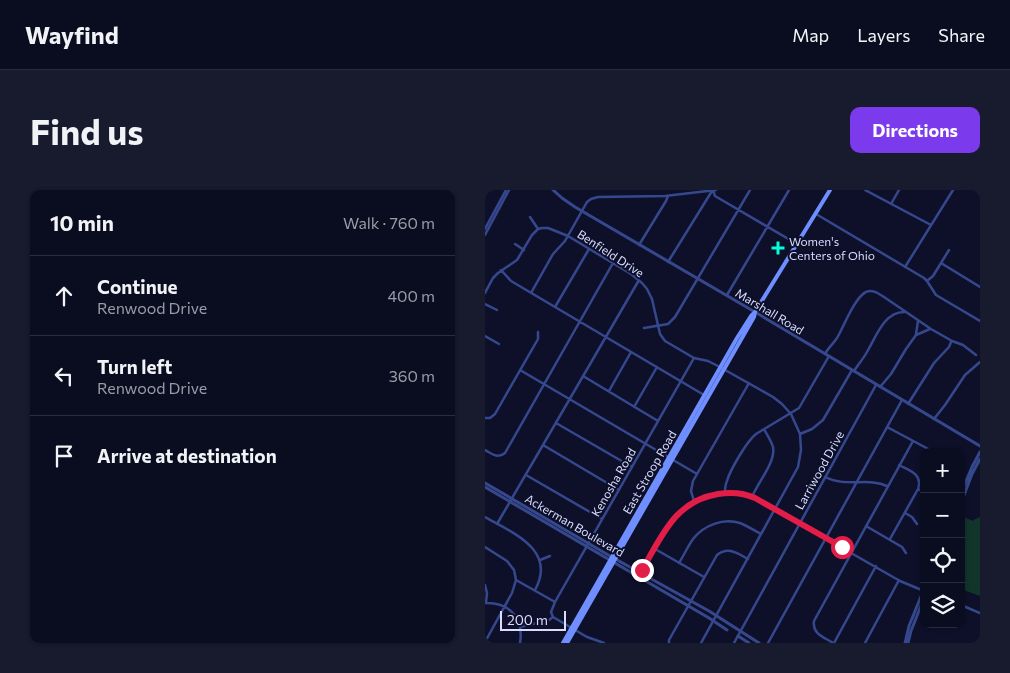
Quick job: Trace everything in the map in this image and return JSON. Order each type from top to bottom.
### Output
[{"type":"main road","name":"East Stroop Road","points":[[563,643],[613,560],[722,368],[754,317],[755,312],[830,190]]},
{"type":"main road","name":"East Stroop Road","points":[[567,643],[573,629]]},
{"type":"street","points":[[485,229],[508,190]]},
{"type":"street","points":[[485,235],[508,190]]},
{"type":"street","name":"Marshall Road","points":[[553,190],[582,211],[980,446]]},
{"type":"street","points":[[714,190],[715,196],[797,244]]},
{"type":"street","points":[[531,293],[553,254],[563,244],[589,200],[593,198],[668,196],[714,190]]},
{"type":"street","points":[[668,262],[714,190]]},
{"type":"street","points":[[644,328],[665,325],[672,320],[750,190]]},
{"type":"street","points":[[727,295],[789,190]]},
{"type":"street","points":[[865,190],[931,225]]},
{"type":"street","points":[[891,204],[899,190]]},
{"type":"street","points":[[905,267],[953,190]]},
{"type":"street","points":[[639,245],[668,196]]},
{"type":"street","points":[[816,214],[927,281],[936,295],[980,321]]},
{"type":"street","points":[[485,293],[493,278],[501,270],[515,262],[537,230],[530,217]]},
{"type":"street","name":"Benfield Drive","points":[[537,230],[548,228],[568,236],[639,280],[651,296],[660,334],[665,340],[694,358],[713,363],[749,383],[777,400],[791,414]]},
{"type":"street","points":[[515,244],[524,250]]},
{"type":"street","points":[[555,308],[589,249]]},
{"type":"street","points":[[927,281],[932,278],[949,250]]},
{"type":"street","points":[[485,450],[496,456],[505,453],[613,263]]},
{"type":"street","points":[[941,264],[980,287]]},
{"type":"street","points":[[501,270],[511,281],[706,396]]},
{"type":"street","points":[[497,524],[639,280]]},
{"type":"street","points":[[725,493],[728,477],[748,442],[756,434],[791,414],[801,405],[855,304],[865,293],[876,292],[918,321],[951,341],[963,345],[976,355]]},
{"type":"street","points":[[800,434],[812,429],[823,420],[853,371],[866,354],[881,327],[892,315],[894,309],[892,303]]},
{"type":"street","points":[[485,304],[497,310]]},
{"type":"street","points":[[892,315],[900,312],[907,313]]},
{"type":"street","points":[[880,387],[889,378],[916,335],[918,321]]},
{"type":"street","points":[[916,335],[931,329]]},
{"type":"street","points":[[485,418],[490,418],[495,414],[538,339],[539,332]]},
{"type":"street","points":[[485,336],[499,344]]},
{"type":"street","points":[[908,404],[934,363],[949,347],[951,341]]},
{"type":"street","points":[[609,391],[631,352]]},
{"type":"street","name":"Kenosha Road","points":[[553,617],[551,612],[555,602],[694,358]]},
{"type":"street","points":[[934,419],[965,375],[980,362]]},
{"type":"street","points":[[634,406],[657,367]]},
{"type":"street","points":[[520,370],[697,474]]},
{"type":"street","points":[[583,376],[658,421]]},
{"type":"street","points":[[694,501],[691,488],[693,481],[749,383]]},
{"type":"street","name":"Larriwood Drive","points":[[734,643],[876,385]]},
{"type":"street","points":[[768,643],[902,400]]},
{"type":"street","points":[[701,643],[798,467],[801,450],[800,434],[791,414]]},
{"type":"street","points":[[556,423],[632,467]]},
{"type":"street","points":[[887,427],[926,448]]},
{"type":"street","points":[[752,497],[773,456],[773,446],[764,429]]},
{"type":"street","points":[[876,566],[833,643],[818,634],[814,628],[814,621],[913,441]]},
{"type":"street","points":[[543,446],[619,490]]},
{"type":"street","points":[[965,484],[980,452]]},
{"type":"street","points":[[965,493],[980,459]]},
{"type":"street","points":[[890,540],[920,482],[917,476],[899,465]]},
{"type":"street","points":[[526,474],[602,519]]},
{"type":"street","points":[[825,477],[837,482],[878,483],[887,487]]},
{"type":"street","name":"Ackerman Boulevard","points":[[485,483],[613,560],[640,575],[658,582],[717,616],[759,643]]},
{"type":"street","name":"Ackerman Boulevard","points":[[485,487],[511,500]]},
{"type":"street","points":[[640,575],[671,521],[682,509],[694,501],[713,494],[725,493],[752,497],[899,580],[920,588]]},
{"type":"street","points":[[905,513],[912,517],[917,524]]},
{"type":"street","points":[[485,518],[529,544],[536,551],[541,574],[535,590]]},
{"type":"street","points":[[679,563],[694,538],[713,524],[735,522],[761,534]]},
{"type":"street","points":[[866,526],[902,547],[906,554]]},
{"type":"street","points":[[485,547],[507,561],[514,570],[516,580],[512,593],[485,642]]},
{"type":"street","points":[[655,549],[704,577]]},
{"type":"street","points":[[669,643],[690,601],[716,557],[727,550],[733,551],[747,559]]},
{"type":"street","points":[[539,560],[550,556]]},
{"type":"street","name":"Ackerman Boulevard","points":[[640,575],[655,587],[727,630]]},
{"type":"street","points":[[516,580],[555,602]]},
{"type":"street","points":[[865,643],[899,580]]},
{"type":"street","points":[[655,587],[658,582]]},
{"type":"street","points":[[485,585],[487,593],[486,603],[504,607],[514,615],[520,627],[519,643]]},
{"type":"street","points":[[672,596],[675,592]]},
{"type":"street","points":[[907,643],[907,633],[920,600]]},
{"type":"street","points":[[965,607],[980,613]]},
{"type":"street","points":[[907,643],[920,608]]},
{"type":"street","points":[[520,627],[549,620],[553,617],[573,629],[604,643]]},
{"type":"street","points":[[738,636],[749,643]]},
{"type":"green space","points":[[980,517],[980,596],[965,590],[965,518],[973,521]]},
{"type":"place","name":"Women's Centers of Ohio","points":[[778,248]]},
{"type":"route","points":[[642,570],[667,527],[679,512],[699,499],[726,492],[755,498],[842,547]]}]
